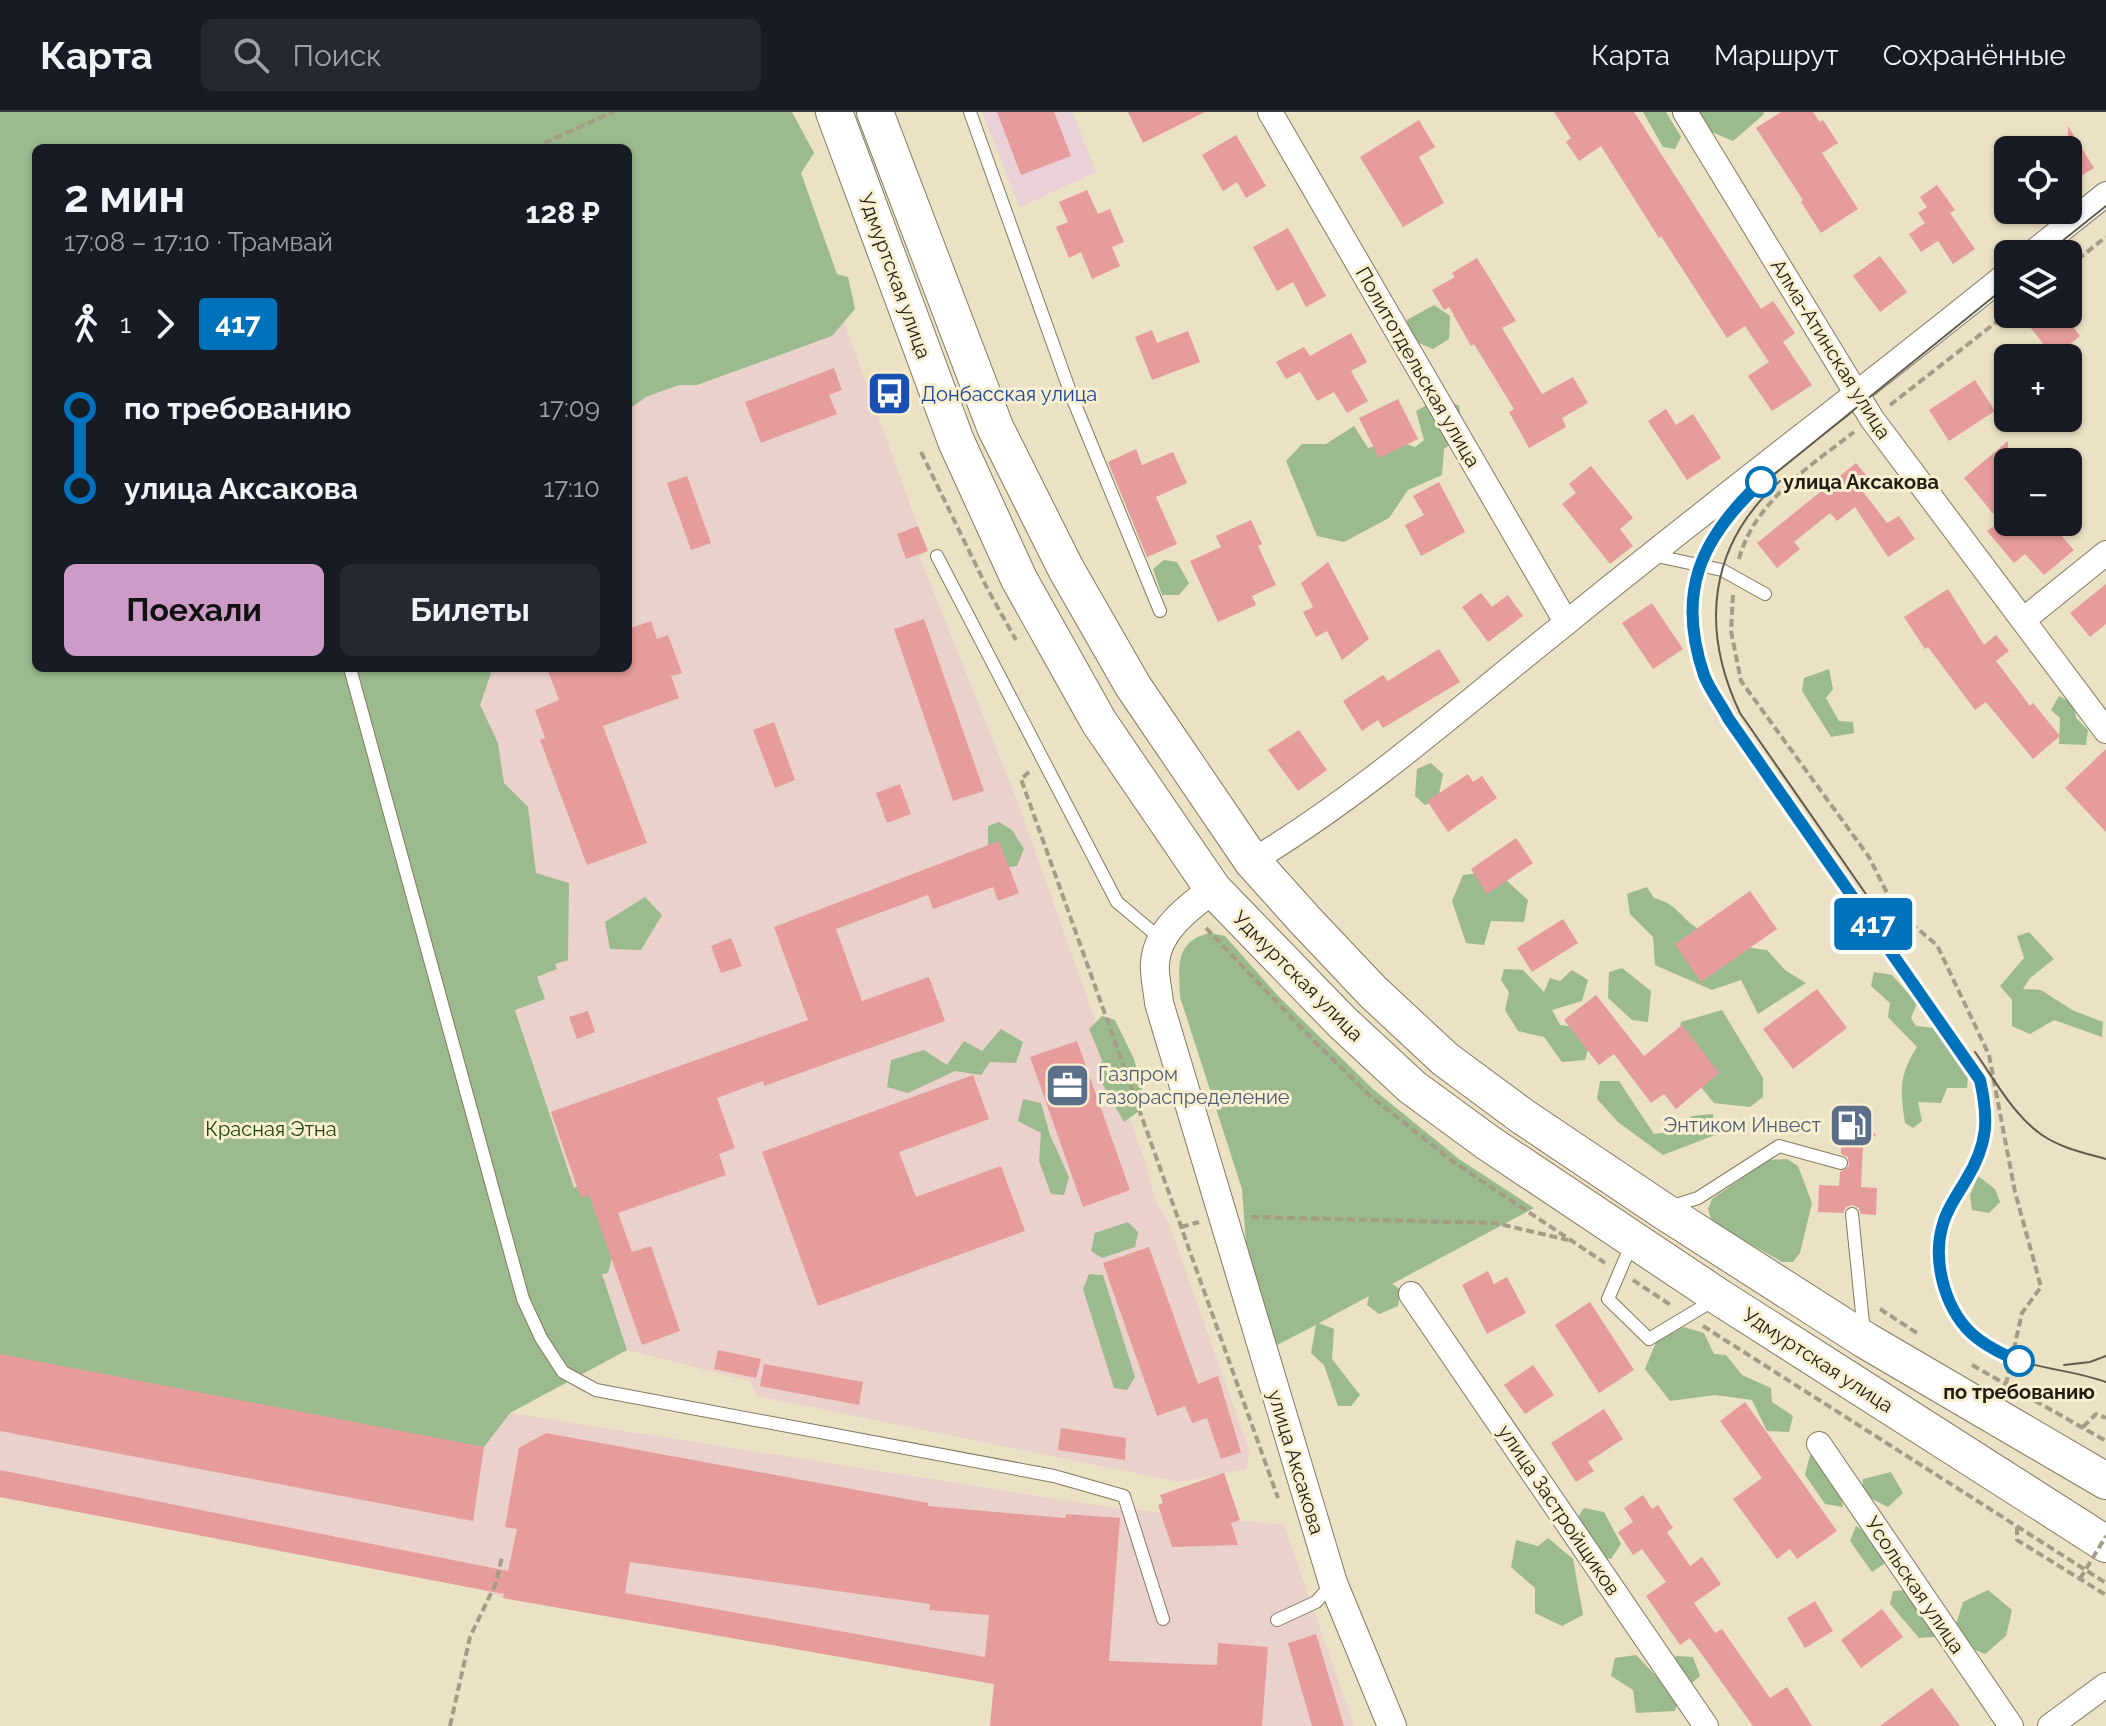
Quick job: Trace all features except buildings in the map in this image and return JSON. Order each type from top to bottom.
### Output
[{"type":"main road","name":"Удмуртская улица","points":[[834,112],[956,441],[1019,579],[1099,722],[1213,889],[1341,1021],[1412,1087],[1487,1142],[1719,1297],[2106,1544]]},
{"type":"main road","name":"Удмуртская улица","points":[[875,112],[995,427],[1052,541],[1133,686],[1252,861],[1373,992],[1445,1059],[1522,1116],[1865,1340],[2106,1481]]},
{"type":"main road","points":[[1213,889],[1252,861]]},
{"type":"street","name":"Политотдельская улица","points":[[1270,112],[1566,622]]},
{"type":"street","name":"Алма-Атинская улица","points":[[1685,112],[1872,419],[2106,731]]},
{"type":"street","points":[[2048,240],[2106,194]]},
{"type":"street","points":[[1252,861],[1296,834],[1419,744],[1566,622],[1994,284]]},
{"type":"street","points":[[2023,620],[2106,553]]},
{"type":"street","points":[[1161,939],[1183,912],[1213,889]]},
{"type":"street","name":"улица Аксакова","points":[[1161,939],[1154,962],[1159,1003],[1333,1583],[1392,1726]]},
{"type":"street","name":"улица Застройщиков","points":[[1411,1294],[1706,1726]]},
{"type":"street","name":"Усольская улица","points":[[1819,1444],[2011,1726]]},
{"type":"street","points":[[2050,1726],[2106,1685]]},
{"type":"lane","points":[[970,112],[1072,397],[1160,611]]},
{"type":"lane","points":[[1652,555],[1701,564],[1734,576],[1765,594]]},
{"type":"lane","points":[[937,556],[1117,902],[1161,939]]},
{"type":"lane","points":[[351,672],[523,1299],[541,1338],[563,1372],[596,1390],[1054,1476],[1124,1496],[1163,1619]]},
{"type":"lane","points":[[1662,1210],[1698,1198],[1779,1146],[1841,1163]]},
{"type":"lane","points":[[1852,1214],[1865,1340]]},
{"type":"lane","points":[[1633,1240],[1608,1299],[1649,1339],[1719,1297]]},
{"type":"lane","points":[[1277,1620],[1316,1602],[1333,1583]]},
{"type":"path","points":[[542,144],[613,112]]},
{"type":"path","points":[[2082,256],[2106,237]]},
{"type":"path","points":[[1734,576],[1731,631],[1741,681],[1869,857],[1896,911],[1937,945],[1989,1055],[2015,1192],[2041,1287],[2022,1313],[2006,1384]]},
{"type":"path","points":[[1043,759],[1021,779],[1283,1512]]},
{"type":"path","points":[[1180,1228],[1218,1204],[1495,1223],[1570,1240]]},
{"type":"path","points":[[1859,1295],[1923,1337]]},
{"type":"path","points":[[1971,1365],[2106,1441]]},
{"type":"path","points":[[2083,1427],[2096,1414],[2106,1418]]},
{"type":"path","points":[[2017,1527],[2017,1540],[2106,1595]]},
{"type":"path","points":[[2080,1579],[2106,1536]]},
{"type":"path","points":[[450,1726],[470,1637],[496,1583],[502,1557]]},
{"type":"shaded area","points":[[982,112],[1072,112],[1096,172],[1020,207]]},
{"type":"shaded area","points":[[844,322],[927,551],[919,555],[1017,800],[1146,1164],[1155,1201],[1168,1221],[1249,1450],[1247,1469],[1179,1482],[757,1396],[749,1381],[627,1350],[515,1009],[537,977],[557,969],[449,672],[632,672],[632,402]]},
{"type":"shaded area","points":[[0,1354],[510,1413],[1115,1508],[1284,1525],[1354,1726],[990,1726],[994,1684],[503,1598],[480,1589],[0,1497]]},
{"type":"green space","name":"Красная Этна","points":[[0,112],[792,112],[814,153],[801,173],[837,274],[848,277],[855,309],[832,336],[697,385],[679,385],[646,397],[632,407],[632,144],[32,144],[32,672],[491,673],[480,705],[498,743],[504,783],[528,807],[536,873],[569,883],[568,960],[555,964],[557,969],[537,977],[545,999],[515,1010],[574,1188],[583,1184],[596,1192],[614,1249],[608,1273],[602,1274],[627,1350],[510,1413],[484,1447],[0,1364]]},
{"type":"green space","points":[[1643,112],[1666,112],[1681,137],[1675,149],[1663,147]]},
{"type":"green space","points":[[1681,112],[1764,112],[1733,141],[1686,121]]},
{"type":"green space","points":[[1434,305],[1450,316],[1449,339],[1433,349],[1412,340],[1407,320]]},
{"type":"green space","points":[[1441,397],[1459,406],[1464,433],[1444,449],[1442,475],[1408,490],[1389,518],[1344,542],[1317,536],[1286,461],[1302,444],[1326,444],[1354,426],[1368,448],[1395,440],[1415,447],[1424,440],[1416,411]]},
{"type":"green space","points":[[1164,560],[1177,562],[1189,583],[1179,595],[1162,595],[1153,569]]},
{"type":"green space","points":[[1829,669],[1833,689],[1826,698],[1839,721],[1853,722],[1854,733],[1831,737],[1802,691],[1804,678]]},
{"type":"green space","points":[[2059,696],[2074,704],[2076,718],[2088,730],[2086,745],[2059,744],[2060,718],[2051,710]]},
{"type":"green space","points":[[1431,763],[1443,774],[1438,799],[1425,805],[1415,796],[1417,769]]},
{"type":"green space","points":[[999,822],[1012,830],[1024,849],[1017,866],[1001,868],[988,853],[988,826]]},
{"type":"green space","points":[[1496,871],[1528,900],[1524,922],[1491,921],[1484,945],[1466,943],[1452,901],[1463,875]]},
{"type":"green space","points":[[1647,887],[1654,898],[1669,904],[1700,930],[1732,943],[1767,950],[1785,970],[1806,983],[1758,1014],[1741,980],[1712,990],[1655,965],[1653,937],[1630,914],[1627,894]]},
{"type":"green space","points":[[645,897],[662,915],[641,950],[610,949],[605,922]]},
{"type":"green space","points":[[2029,932],[2054,959],[2030,978],[2023,989],[2041,990],[2072,1010],[2103,1022],[2102,1037],[2054,1020],[2030,1034],[2012,1026],[2012,1000],[2000,986],[2024,958],[2017,936]]},
{"type":"green space","points":[[1210,933],[1225,936],[1280,998],[1373,1089],[1459,1159],[1534,1208],[1392,1284],[1401,1290],[1398,1306],[1379,1314],[1367,1305],[1369,1296],[1319,1323],[1334,1329],[1332,1359],[1360,1395],[1351,1406],[1338,1406],[1324,1365],[1311,1353],[1316,1325],[1273,1347],[1247,1257],[1242,1189],[1180,997],[1180,966],[1184,949],[1198,937]]},
{"type":"green space","points":[[1622,968],[1651,991],[1648,1022],[1632,1020],[1608,998],[1609,972]]},
{"type":"green space","points":[[1504,969],[1523,970],[1544,992],[1550,978],[1560,981],[1572,970],[1588,980],[1582,1001],[1552,1010],[1560,1025],[1577,1027],[1590,1043],[1585,1060],[1562,1062],[1544,1037],[1518,1031],[1505,1010],[1509,992],[1501,980]]},
{"type":"green space","points":[[1874,972],[1892,975],[1917,1003],[1911,1018],[1916,1026],[1934,1028],[1968,1076],[1967,1088],[1947,1088],[1941,1103],[1918,1102],[1922,1121],[1913,1128],[1905,1123],[1902,1091],[1904,1074],[1917,1047],[1888,1017],[1890,1003],[1871,986]]},
{"type":"green space","points":[[1722,1010],[1763,1078],[1763,1097],[1750,1107],[1714,1103],[1695,1080],[1678,1042],[1681,1022]]},
{"type":"green space","points":[[1102,1016],[1115,1020],[1134,1059],[1146,1106],[1124,1122],[1099,1078],[1102,1060],[1089,1029]]},
{"type":"green space","points":[[1001,1029],[1023,1042],[1016,1063],[990,1062],[981,1075],[955,1071],[908,1093],[887,1087],[891,1060],[924,1050],[947,1065],[964,1041],[982,1051]]},
{"type":"green space","points":[[1600,1081],[1619,1081],[1654,1134],[1680,1130],[1692,1116],[1713,1114],[1715,1135],[1663,1155],[1618,1122],[1597,1099]]},
{"type":"green space","points":[[1023,1099],[1041,1103],[1050,1135],[1069,1177],[1064,1195],[1051,1194],[1039,1161],[1041,1133],[1018,1121]]},
{"type":"green space","points":[[1787,1159],[1798,1166],[1812,1203],[1800,1253],[1793,1262],[1782,1262],[1712,1222],[1708,1209],[1712,1199],[1768,1160]]},
{"type":"green space","points":[[1978,1176],[1995,1189],[2000,1202],[1989,1213],[1972,1210],[1970,1195]]},
{"type":"green space","points":[[1128,1222],[1138,1232],[1135,1247],[1102,1258],[1091,1251],[1095,1233]]},
{"type":"green space","points":[[1089,1274],[1103,1275],[1135,1377],[1127,1390],[1114,1388],[1083,1289]]},
{"type":"green space","points":[[1684,1327],[1704,1333],[1714,1354],[1726,1355],[1742,1375],[1771,1388],[1772,1402],[1793,1416],[1789,1432],[1767,1431],[1752,1400],[1715,1395],[1670,1401],[1645,1369],[1657,1340]]},
{"type":"green space","points":[[1810,1455],[1834,1476],[1843,1507],[1825,1504],[1805,1475]]},
{"type":"green space","points":[[1891,1472],[1903,1493],[1888,1507],[1862,1494],[1863,1479]]},
{"type":"green space","points":[[1584,1508],[1604,1512],[1621,1544],[1611,1559],[1597,1557],[1575,1522]]},
{"type":"green space","points":[[1856,1526],[1881,1543],[1884,1564],[1872,1572],[1850,1541]]},
{"type":"green space","points":[[1548,1538],[1573,1559],[1583,1615],[1562,1626],[1535,1613],[1535,1588],[1511,1567],[1516,1540],[1538,1546]]},
{"type":"green space","points":[[1909,1590],[1936,1624],[1934,1637],[1919,1638],[1890,1604],[1893,1591]]},
{"type":"green space","points":[[1988,1590],[2012,1610],[2006,1636],[1985,1654],[1968,1647],[1956,1624],[1963,1602]]},
{"type":"green space","points":[[1636,1655],[1660,1680],[1676,1656],[1693,1657],[1700,1676],[1680,1693],[1675,1711],[1636,1713],[1633,1690],[1611,1676],[1615,1658]]},
{"type":"tram line","points":[[2064,240],[2106,206]]},
{"type":"tram line","points":[[1994,296],[1740,502],[1715,536],[1699,571],[1693,608],[1694,628],[1704,673],[1728,718],[1980,1080],[1986,1125],[1984,1141],[1976,1162],[1947,1212],[1939,1241],[1942,1278],[1956,1312],[1979,1340],[1994,1350],[2035,1365],[2106,1382]]},
{"type":"tram line","points":[[1780,481],[1756,506],[1738,532],[1725,560],[1718,590],[1716,620],[1719,650],[1727,682],[1740,713],[1884,920]]},
{"type":"tram line","name":"417","points":[[1761,482],[1715,532],[1692,595],[1693,629],[1705,677],[1728,718],[1980,1080],[1987,1111],[1984,1143],[1943,1224],[1939,1249],[1941,1273],[1947,1293],[1970,1332],[1995,1350],[2019,1361]]},
{"type":"tram line","points":[[1975,1052],[2005,1096],[2032,1127],[2073,1150],[2106,1159]]},
{"type":"tram line","points":[[2064,1365],[2090,1362],[2106,1356]]},
{"type":"place","name":"Донбасская улица","points":[[890,394]]},
{"type":"place","name":"улица Аксакова","points":[[1761,482]]},
{"type":"place","name":"Газпром газораспределение","points":[[1067,1085]]},
{"type":"place","name":"Энтиком Инвест","points":[[1852,1125]]},
{"type":"place","name":"по требованию","points":[[2019,1361]]}]
